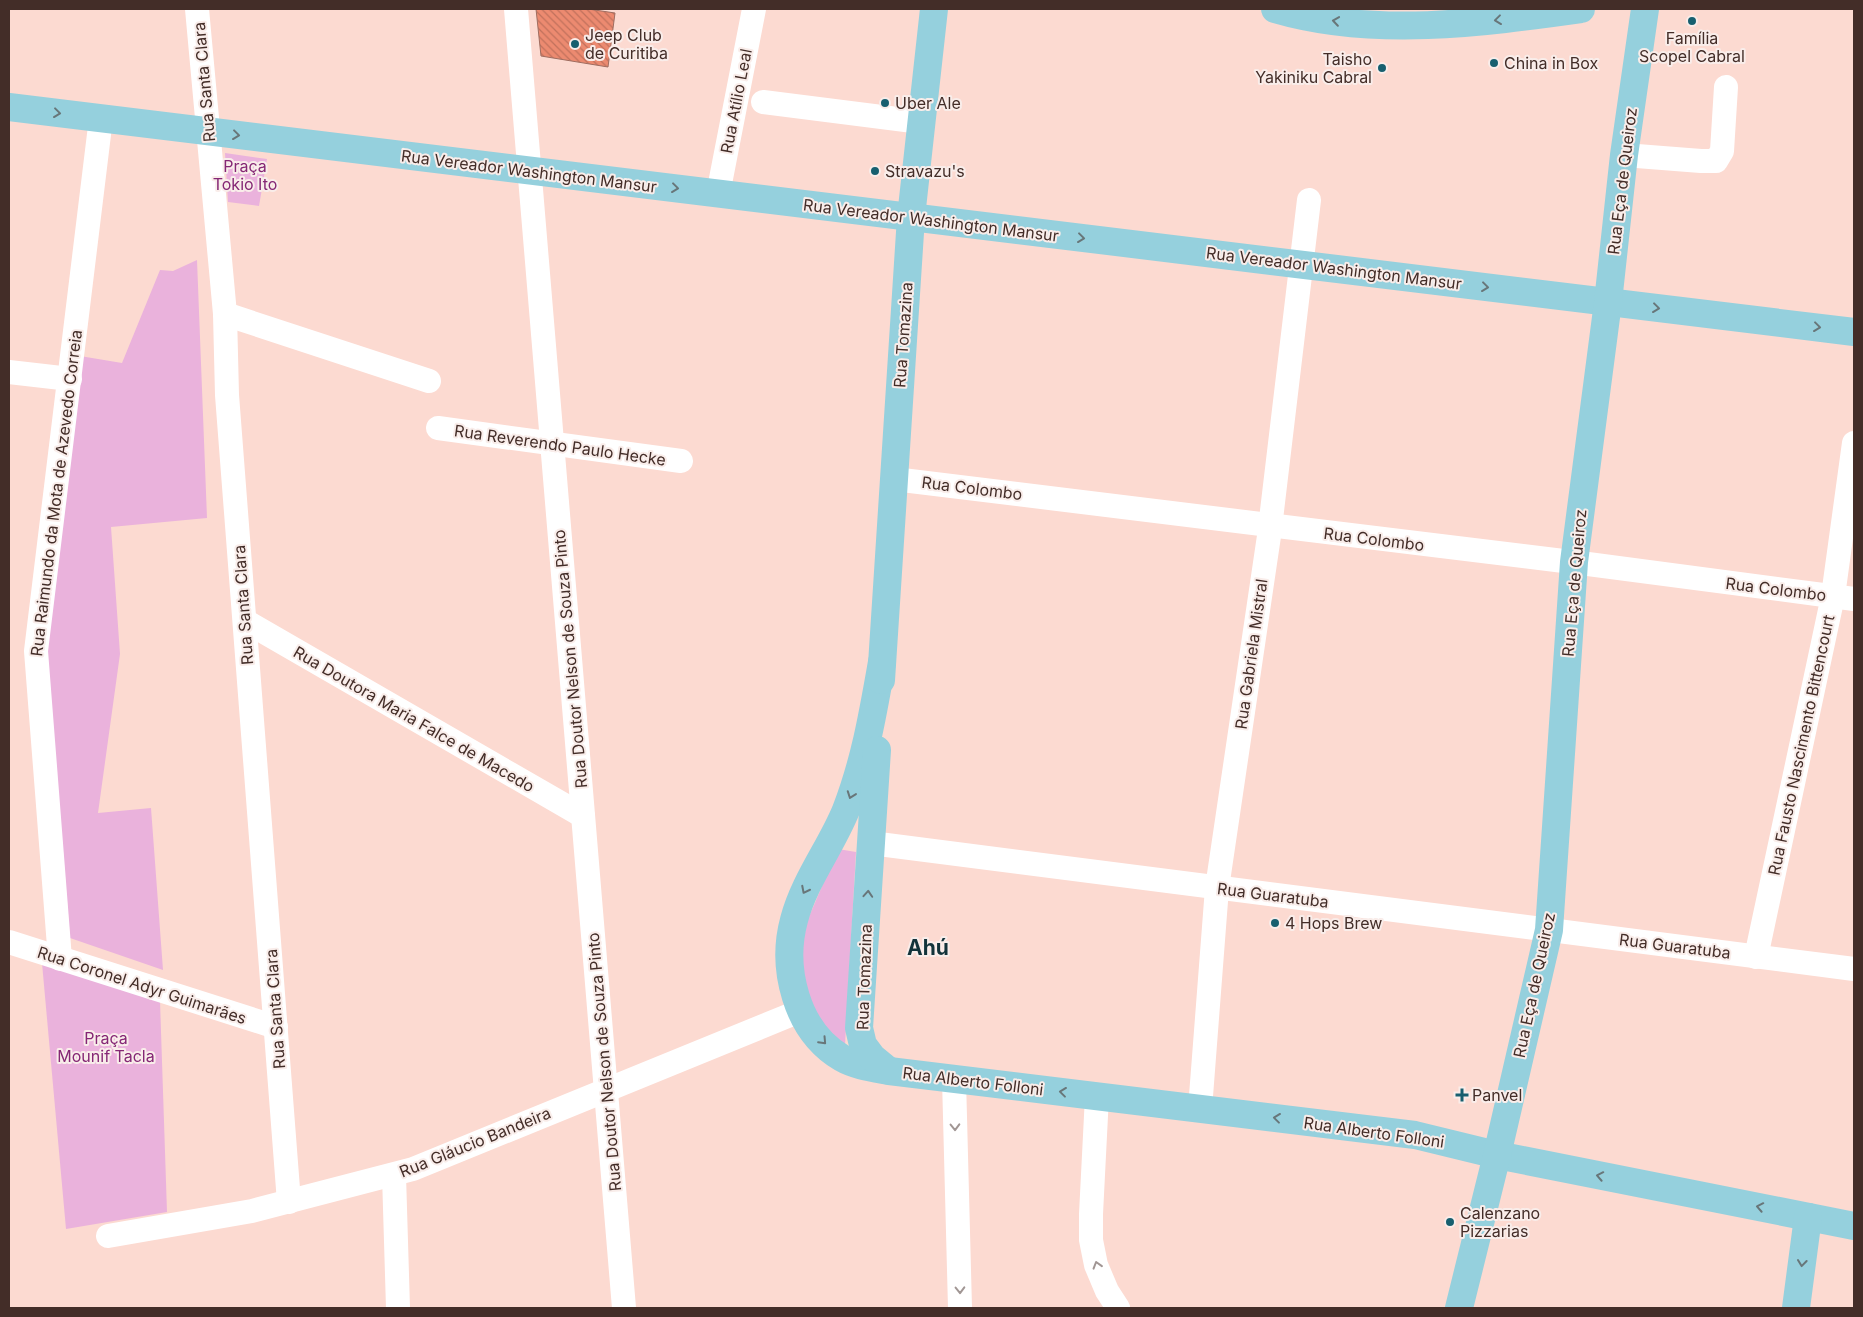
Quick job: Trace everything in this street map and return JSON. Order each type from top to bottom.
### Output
[{"type":"main road","name":"Rua Tomazina","points":[[889,1071],[872,1057],[863,1045],[859,1028],[911,217],[934,9]]},
{"type":"main road","points":[[1275,9],[1327,20],[1394,25],[1484,22],[1533,12],[1581,9]]},
{"type":"main road","name":"Rua Eça de Queiroz","points":[[1458,1308],[1497,1155],[1549,930],[1574,562],[1608,302],[1624,155],[1645,9]]},
{"type":"main road","name":"Rua Vereador Washington Mansur","points":[[9,107],[1854,332]]},
{"type":"main road","name":"Rua Tomazina","points":[[882,662],[868,741],[845,811],[802,896],[794,919],[790,941],[790,966],[794,992],[800,1011],[826,1045],[842,1058],[861,1066],[889,1071]]},
{"type":"main road","points":[[828,847],[854,843],[871,843]]},
{"type":"main road","name":"Rua Alberto Folloni","points":[[889,1071],[1415,1135],[1497,1155],[1854,1226]]},
{"type":"main road","points":[[1796,1308],[1808,1217]]},
{"type":"street","name":"Rua Santa Clara","points":[[198,9],[225,314],[227,395],[290,1202]]},
{"type":"street","name":"Rua Doutor Nelson de Souza Pinto","points":[[516,9],[624,1308]]},
{"type":"street","name":"Rua Atílio Leal","points":[[718,194],[754,9]]},
{"type":"street","points":[[1624,155],[1716,161],[1722,151],[1726,87]]},
{"type":"street","points":[[763,102],[921,122]]},
{"type":"street","name":"Rua Raimundo da Mota de Azevedo Correia","points":[[60,958],[36,651],[101,118]]},
{"type":"street","name":"Rua Gabriela Mistral","points":[[1200,1109],[1217,888],[1270,526],[1309,200]]},
{"type":"street","points":[[225,314],[429,381]]},
{"type":"street","points":[[9,372],[70,379]]},
{"type":"street","name":"Rua Reverendo Paulo Hecke","points":[[438,428],[681,461]]},
{"type":"street","name":"Rua Fausto Nascimento Bittencourt","points":[[1756,957],[1844,597],[1854,443]]},
{"type":"street","name":"Rua Colombo","points":[[894,479],[1844,597]]},
{"type":"street","name":"Rua Doutora Maria Falce de Macedo","points":[[245,621],[583,816]]},
{"type":"street","name":"Rua Guaratuba","points":[[871,843],[1854,970]]},
{"type":"street","name":"Rua Coronel Adyr Guimarães","points":[[9,942],[276,1027]]},
{"type":"street","name":"Rua Gláucio Bandeira","points":[[108,1236],[252,1211],[394,1175],[433,1162],[800,1011]]},
{"type":"street","points":[[954,1079],[960,1308]]},
{"type":"street","points":[[1097,1096],[1091,1214],[1092,1240],[1096,1265],[1107,1291],[1118,1308]]},
{"type":"street","points":[[394,1175],[398,1308]]},
{"type":"green space","name":"Praça Tokio Ito","points":[[225,153],[267,159],[259,206],[228,202]]},
{"type":"green space","points":[[197,260],[207,518],[111,527],[120,654],[98,813],[151,808],[163,970],[70,938],[47,653],[80,356],[122,363],[160,270],[173,271]]},
{"type":"green space","points":[[838,849],[856,852],[845,1045],[817,1020],[804,998],[799,940]]},
{"type":"green space","name":"Praça Mounif Tacla","points":[[42,963],[160,1001],[167,1212],[66,1229]]},
{"type":"building","name":"Jeep Club de Curitiba","points":[[536,9],[588,9],[615,13],[608,67],[541,56]]},
{"type":"place","name":"Família Scopel Cabral","points":[[1692,21]]},
{"type":"place","name":"Jeep Club de Curitiba","points":[[575,44]]},
{"type":"place","name":"China in Box","points":[[1494,63]]},
{"type":"place","name":"Taisho Yakiniku Cabral","points":[[1382,68]]},
{"type":"place","name":"Uber Ale","points":[[885,103]]},
{"type":"place","name":"Stravazu's","points":[[875,171]]},
{"type":"place","name":"4 Hops Brew","points":[[1275,923]]},
{"type":"place","name":"Panvel","points":[[1462,1095]]},
{"type":"place","name":"Calenzano Pizzarias","points":[[1450,1222]]},
{"type":"district","name":"Ahú","points":[[928,947]]}]
